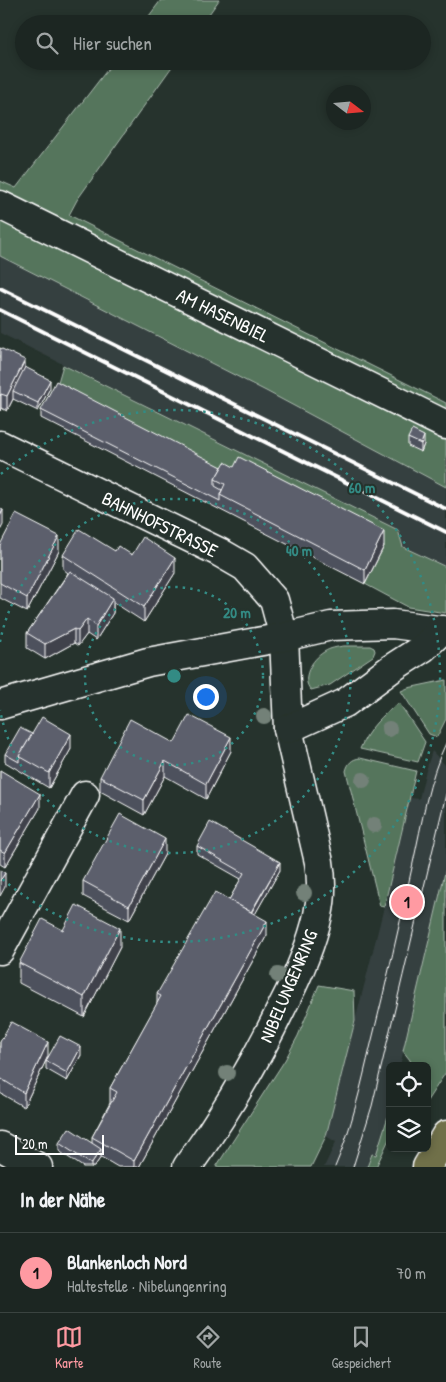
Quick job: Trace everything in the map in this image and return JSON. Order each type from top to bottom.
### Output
[{"type":"main road","points":[[427,1167],[446,1135]]},
{"type":"street","name":"AM HASENBIEL","points":[[0,205],[446,425]]},
{"type":"street","name":"BAHNHOFSTRASSE","points":[[0,445],[211,548],[245,567],[274,600],[284,637]]},
{"type":"street","points":[[0,705],[148,662],[284,637],[331,626],[393,624],[437,637]]},
{"type":"street","name":"NIBELUNGENRING","points":[[187,1167],[242,1084],[267,1039],[294,983],[318,915],[322,883],[320,862],[288,729],[284,637]]},
{"type":"street","points":[[288,729],[344,703],[437,637]]},
{"type":"street","points":[[0,950],[85,795]]},
{"type":"street","points":[[0,1146],[38,1167]]},
{"type":"shaded area","points":[[0,256],[266,391],[446,487],[446,567],[403,547],[398,530],[0,333]]},
{"type":"shaded area","points":[[432,751],[446,766],[446,868],[401,1062],[386,1062],[386,1123],[376,1155],[371,1154],[367,1167],[324,1167],[336,1142],[326,1136],[410,798],[419,799]]},
{"type":"green space","points":[[161,0],[219,0],[208,15],[150,15]]},
{"type":"green space","points":[[107,70],[170,70],[77,200],[69,215],[446,403],[446,411],[0,191],[0,181],[16,188]]},
{"type":"green space","points":[[0,217],[446,439],[446,487],[266,391],[0,256]]},
{"type":"green space","points":[[63,365],[398,530],[403,547],[446,567],[446,613],[408,607],[365,584],[384,546],[234,481],[56,389]]},
{"type":"green space","points":[[344,646],[370,646],[375,651],[373,656],[330,685],[311,690],[308,685],[307,675],[315,659],[326,651]]},
{"type":"green space","points":[[446,680],[446,719],[437,737],[429,734],[401,691]]},
{"type":"green space","points":[[399,703],[425,742],[418,762],[360,749],[376,723]]},
{"type":"green space","points":[[360,758],[416,771],[384,907],[380,906],[346,771],[351,762]]},
{"type":"green space","points":[[446,868],[446,1072],[431,1095],[431,1062],[411,1062],[403,1051]]},
{"type":"green space","points":[[319,985],[354,991],[355,1021],[326,1136],[311,1167],[216,1167],[285,1060],[298,1036]]},
{"type":"green space","points":[[386,1123],[386,1146],[376,1167],[367,1167],[372,1154],[376,1155]]},
{"type":"building","points":[[0,348],[25,360],[7,396],[1,394],[0,396]]},
{"type":"building","points":[[25,367],[50,380],[38,403],[13,391]]},
{"type":"building","points":[[56,381],[222,467],[215,479],[215,486],[222,490],[220,501],[41,410]]},
{"type":"building","points":[[412,430],[424,436],[421,444],[408,438]]},
{"type":"building","points":[[239,457],[384,531],[365,570],[220,495],[225,484],[215,479],[225,462],[234,467]]},
{"type":"building","points":[[16,514],[59,536],[27,598],[0,583],[0,545]]},
{"type":"building","points":[[79,529],[115,551],[118,546],[132,555],[143,537],[175,558],[144,607],[63,555]]},
{"type":"building","points":[[70,571],[113,598],[96,626],[87,619],[78,631],[74,629],[45,644],[27,633]]},
{"type":"building","points":[[189,715],[231,737],[206,784],[165,761],[144,800],[100,777],[130,719],[174,743]]},
{"type":"building","points":[[42,717],[71,734],[49,773],[19,756]]},
{"type":"building","points":[[20,728],[32,734],[19,756],[19,762],[5,754]]},
{"type":"building","points":[[0,770],[40,794],[5,853],[0,850]]},
{"type":"building","points":[[120,814],[165,839],[129,906],[83,881]]},
{"type":"building","points":[[210,822],[280,862],[251,912],[229,900],[244,873],[197,846]]},
{"type":"building","points":[[0,870],[5,873],[0,881]]},
{"type":"building","points":[[215,892],[267,921],[134,1161],[92,1137],[117,1092],[110,1088],[161,996],[157,994]]},
{"type":"building","points":[[76,905],[120,928],[84,997],[19,963],[42,919],[63,930]]},
{"type":"building","points":[[11,1022],[48,1042],[24,1093],[0,1078],[0,1042]]},
{"type":"building","points":[[60,1036],[81,1047],[67,1073],[46,1061]]},
{"type":"building","points":[[69,1128],[101,1149],[91,1164],[59,1143]]},
{"type":"tram line","points":[[335,1167],[356,1106],[393,954],[426,802],[446,743]]},
{"type":"tram line","points":[[353,1167],[372,1106],[446,794]]},
{"type":"railway","points":[[0,288],[446,509]]},
{"type":"railway","points":[[0,310],[446,532]]},
{"type":"place","name":"Blankenloch Nord","points":[[407,902]]}]
